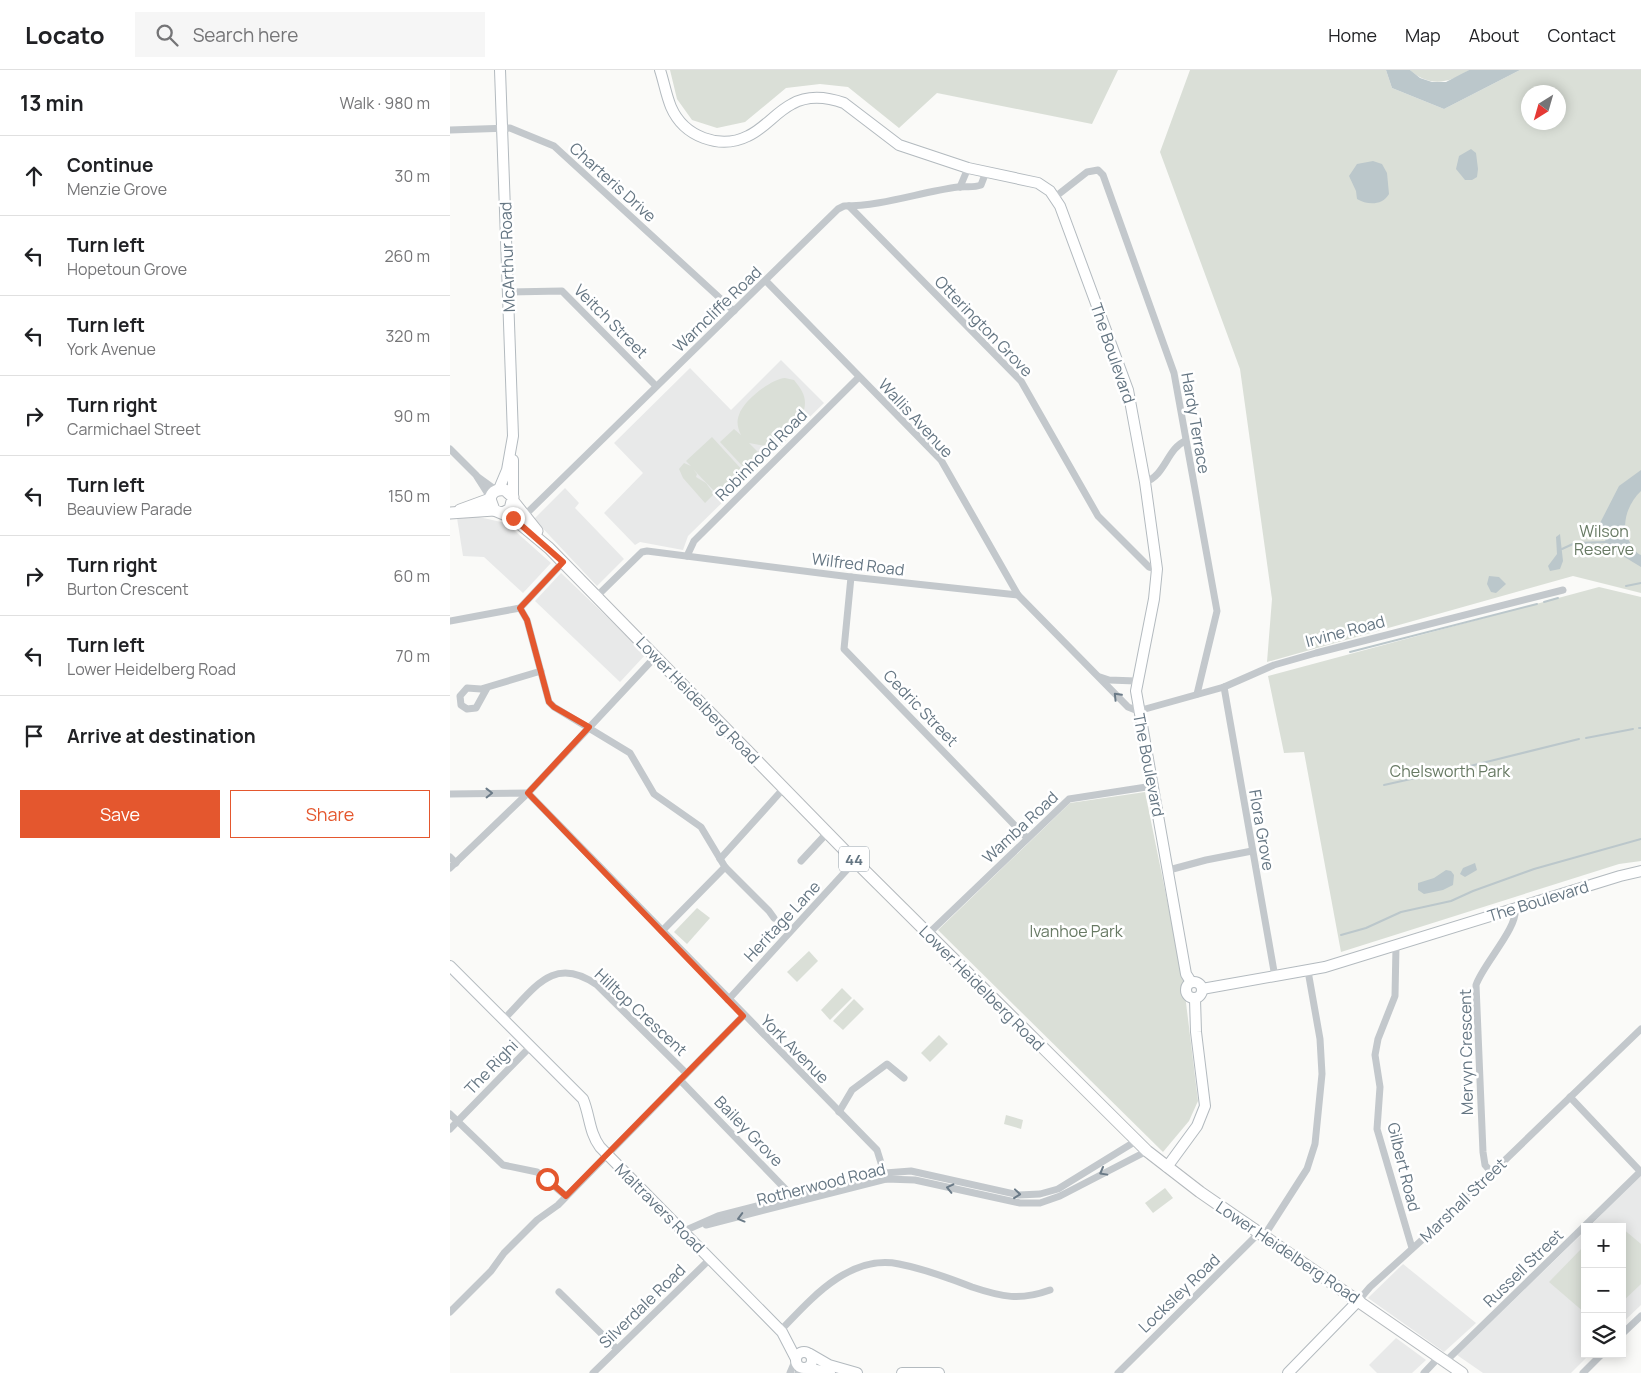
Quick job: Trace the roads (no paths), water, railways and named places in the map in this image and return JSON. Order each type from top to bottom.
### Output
[{"type":"main road","name":"44","points":[[494,494],[505,490],[513,499]]},
{"type":"main road","points":[[454,512],[494,494],[498,511]]},
{"type":"main road","name":"Lower Heidelberg Road","points":[[513,499],[549,548]]},
{"type":"main road","points":[[454,512],[510,509],[513,499]]},
{"type":"main road","name":"Lower Heidelberg Road","points":[[498,511],[528,529],[549,548],[855,861],[1146,1151],[1167,1168],[1462,1373]]},
{"type":"street","name":"McArthur Road","points":[[500,70],[509,292],[513,499]]},
{"type":"street","name":"The Boulevard","points":[[660,70],[671,106],[677,118],[688,130],[706,140],[734,142],[750,136],[792,103],[821,97],[844,103],[899,145],[968,168],[1038,183],[1055,197],[1128,390],[1145,482],[1157,569],[1154,599],[1136,681],[1138,711],[1169,870],[1186,974],[1191,982]]},
{"type":"street","name":"Charteris Drive","points":[[450,130],[515,129],[554,146],[734,310]]},
{"type":"street","points":[[960,187],[968,168]]},
{"type":"street","name":"Hardy Terrace","points":[[1055,197],[1087,172],[1094,170],[1103,175],[1174,373],[1217,612],[1197,694]]},
{"type":"street","name":"Warncliffe Road","points":[[525,515],[838,209],[960,187],[975,188],[981,185],[986,172]]},
{"type":"street","name":"Otterington Grove","points":[[849,206],[1021,381],[1098,516],[1148,567],[1157,569]]},
{"type":"street","name":"Wallis Avenue","points":[[766,281],[858,378],[940,460],[1018,595]]},
{"type":"street","name":"Veitch Street","points":[[509,292],[562,291],[656,386]]},
{"type":"street","name":"Robinhood Road","points":[[687,556],[694,541],[858,378]]},
{"type":"street","points":[[1145,482],[1153,480],[1178,446],[1186,441]]},
{"type":"street","name":"McArthur Road","points":[[494,494],[507,470],[513,444]]},
{"type":"street","points":[[450,449],[494,494]]},
{"type":"street","name":"Wilfred Road","points":[[597,596],[642,552],[687,556],[852,578],[1018,595]]},
{"type":"street","points":[[450,620],[520,608],[563,562]]},
{"type":"street","name":"Cedric Street","points":[[852,578],[844,649],[1027,838]]},
{"type":"street","name":"Irvine Road","points":[[1138,711],[1224,687],[1274,665],[1563,590]]},
{"type":"street","points":[[1018,595],[1128,707],[1138,711]]},
{"type":"street","points":[[520,608],[527,620],[549,702],[554,707],[630,753],[654,794],[701,827],[725,867],[774,918]]},
{"type":"street","points":[[450,868],[528,793],[656,656]]},
{"type":"street","points":[[487,688],[541,671]]},
{"type":"street","points":[[1100,677],[1109,680],[1136,681]]},
{"type":"street","name":"Flora Grove","points":[[1224,687],[1276,977]]},
{"type":"street","name":"Wamba Road","points":[[928,934],[1069,799],[1153,786]]},
{"type":"street","points":[[720,859],[784,788]]},
{"type":"street","points":[[450,794],[528,793]]},
{"type":"street","name":"York Avenue","points":[[528,793],[743,1016],[877,1150],[886,1176]]},
{"type":"street","points":[[801,861],[828,832]]},
{"type":"street","points":[[1169,870],[1252,851]]},
{"type":"street","points":[[450,856],[456,862]]},
{"type":"street","name":"Heritage Lane","points":[[728,1000],[855,861]]},
{"type":"street","points":[[662,931],[725,867]]},
{"type":"street","name":"The Boulevard","points":[[1202,988],[1308,971],[1641,871]]},
{"type":"street","name":"Mervyn Crescent","points":[[1492,1172],[1485,1165],[1483,1152],[1476,985],[1484,966],[1514,922],[1515,908]]},
{"type":"street","name":"Gilbert Road","points":[[1396,946],[1395,996],[1378,1038],[1375,1055],[1380,1087],[1377,1129],[1412,1248]]},
{"type":"street","name":"Maltravers Road","points":[[450,966],[583,1099],[588,1110],[590,1131],[607,1154],[798,1347],[829,1365],[858,1373]]},
{"type":"street","name":"Locksley Road","points":[[1118,1373],[1261,1234],[1307,1169],[1315,1144],[1322,1074],[1320,1039],[1308,971]]},
{"type":"street","name":"Hilltop Crescent","points":[[504,1020],[542,980],[556,973],[570,972],[584,976],[597,985],[686,1073]]},
{"type":"street","points":[[1191,982],[1199,984],[1202,988],[1200,996],[1195,999],[1189,998],[1185,991],[1191,982]]},
{"type":"street","points":[[1167,1168],[1198,1126],[1206,1106],[1196,1032],[1195,999]]},
{"type":"street","points":[[450,1312],[492,1271],[504,1253],[537,1220],[566,1196],[743,1016]]},
{"type":"street","name":"Marshall Street","points":[[1288,1373],[1412,1248],[1641,1029]]},
{"type":"street","name":"The Righi","points":[[450,1129],[531,1046]]},
{"type":"street","points":[[838,1112],[852,1090],[887,1064],[904,1078]]},
{"type":"street","name":"Bailey Grove","points":[[680,1080],[795,1199]]},
{"type":"street","points":[[1570,1097],[1641,1172]]},
{"type":"street","points":[[450,1114],[503,1165],[536,1172],[566,1196]]},
{"type":"street","name":"Rotherwood Road","points":[[684,1231],[699,1226],[720,1223],[795,1199],[886,1176],[911,1172],[1019,1195],[1040,1194],[1058,1189],[1136,1141]]},
{"type":"street","name":"Rotherwood Road","points":[[886,1176],[915,1180],[1020,1203],[1040,1203],[1060,1196],[1126,1159],[1140,1156],[1146,1151]]},
{"type":"street","name":"Russell Street","points":[[1424,1373],[1442,1359],[1641,1172]]},
{"type":"street","name":"Silverdale Road","points":[[593,1373],[710,1259]]},
{"type":"street","points":[[782,1331],[831,1282],[869,1264],[898,1264],[1008,1297],[1030,1297],[1050,1290]]},
{"type":"street","points":[[559,1292],[617,1349]]},
{"type":"street","points":[[1626,1330],[1641,1316]]},
{"type":"street","name":"Maltravers Road","points":[[782,1331],[796,1359]]},
{"type":"street","points":[[790,1373],[799,1353],[808,1353],[812,1361],[804,1370]]},
{"type":"street","points":[[1583,1373],[1598,1358]]},
{"type":"street","points":[[796,1359],[799,1366],[804,1370],[830,1373]]},
{"type":"street","points":[[902,1373],[939,1373]]},
{"type":"waterway","points":[[1562,549],[1575,543],[1606,542]]},
{"type":"waterway","points":[[1626,586],[1641,583]]},
{"type":"waterway","points":[[1544,602],[1558,598]]},
{"type":"waterway","points":[[1350,652],[1537,604]]},
{"type":"waterway","points":[[1586,738],[1633,729]]},
{"type":"waterway","points":[[1454,770],[1579,739]]},
{"type":"waterway","points":[[1384,785],[1447,771]]},
{"type":"waterway","points":[[1341,935],[1366,928],[1401,912],[1451,901],[1534,869],[1641,839]]},
{"type":"park label","name":"Wilson Reserve","points":[[1604,540]]},
{"type":"park label","name":"Chelsworth Park","points":[[1450,771]]},
{"type":"park label","name":"Ivanhoe Park","points":[[1076,931]]}]
